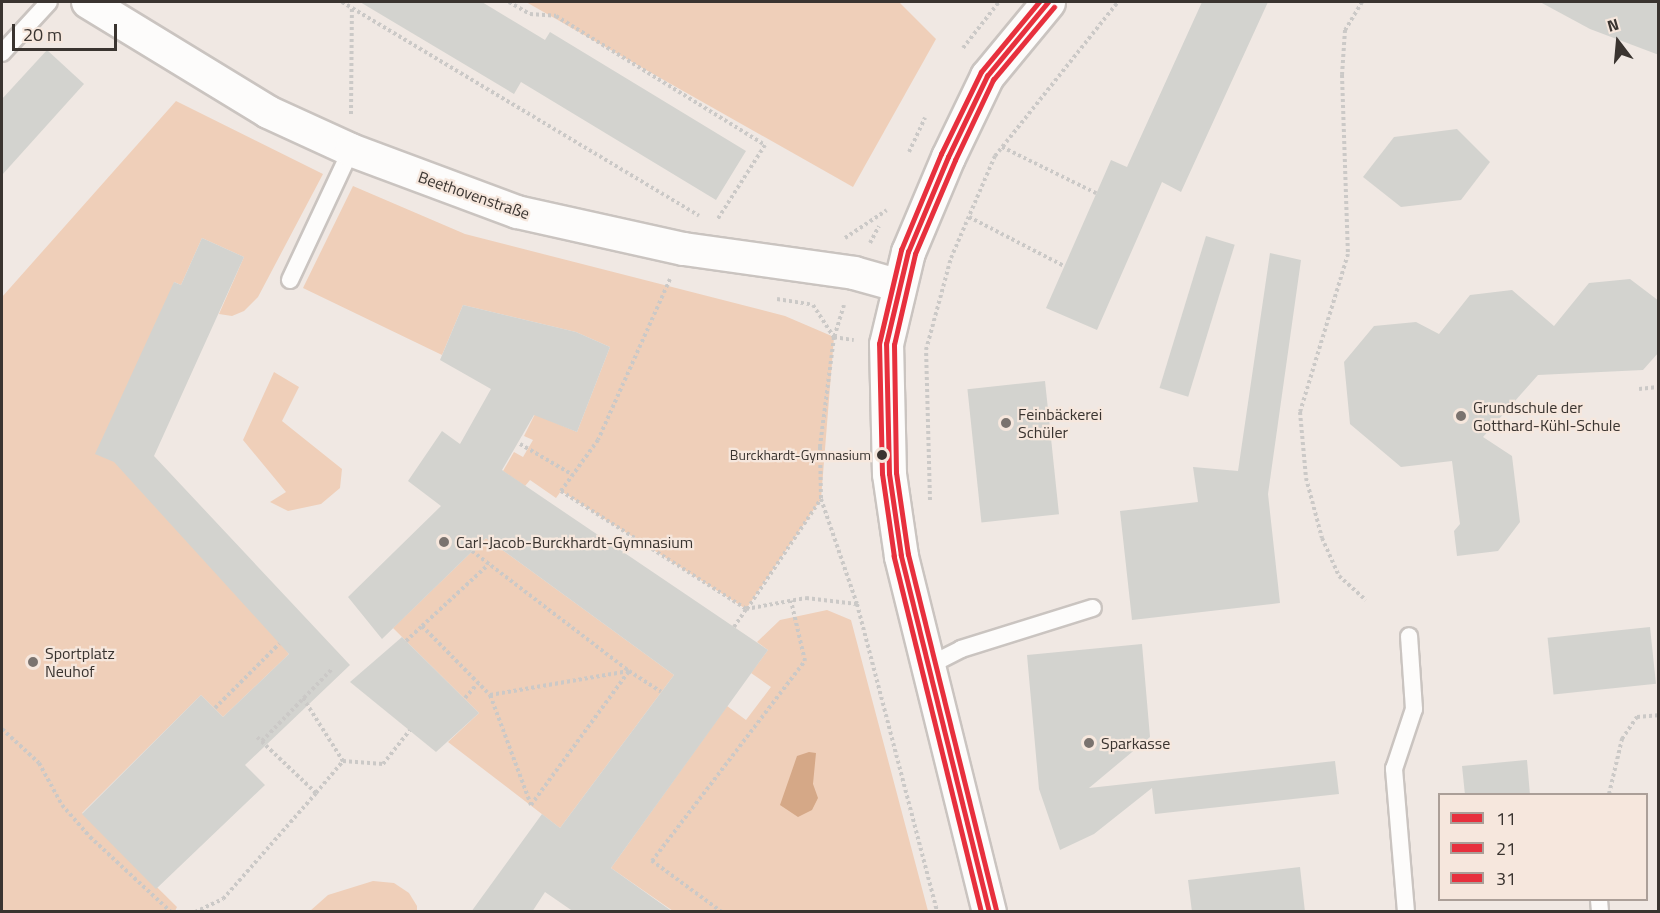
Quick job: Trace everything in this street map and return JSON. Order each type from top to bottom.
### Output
[{"type":"main road","points":[[989,912],[926,667],[901,556],[889,474],[884,368],[897,285],[948,157],[987,76],[1048,2]]},
{"type":"street","name":"Beethovenstraße","points":[[88,2],[268,112],[351,150],[516,212],[699,237],[897,285]]},
{"type":"lane","points":[[2,53],[49,2]]},
{"type":"lane","points":[[290,280],[351,150]]},
{"type":"lane","points":[[926,667],[961,650],[1093,608]]},
{"type":"lane","points":[[1406,912],[1394,769],[1414,709],[1409,636]]},
{"type":"path","points":[[342,2],[699,237]]},
{"type":"path","points":[[509,2],[530,14],[556,16],[765,145],[699,237],[598,440],[561,491],[746,609],[806,598],[857,603]]},
{"type":"path","points":[[926,350],[946,272],[968,217],[1002,147],[1118,2]]},
{"type":"path","points":[[1362,2],[1345,30],[1348,254],[1300,412],[1306,478],[1322,538],[1339,576],[1366,600]]},
{"type":"path","points":[[351,150],[352,7]]},
{"type":"path","points":[[341,110],[362,120]]},
{"type":"path","points":[[1002,147],[1096,193]]},
{"type":"path","points":[[843,239],[888,210]]},
{"type":"path","points":[[968,217],[1064,266]]},
{"type":"path","points":[[699,237],[726,226]]},
{"type":"path","points":[[1639,389],[1659,387]]},
{"type":"path","points":[[520,444],[573,475]]},
{"type":"path","points":[[734,627],[821,499],[857,603],[938,912]]},
{"type":"path","points":[[472,551],[629,671],[661,692]]},
{"type":"path","points":[[406,641],[489,564]]},
{"type":"path","points":[[722,912],[652,861],[805,661],[791,601]]},
{"type":"path","points":[[422,626],[490,695],[531,805],[629,671]]},
{"type":"path","points":[[215,708],[279,644]]},
{"type":"path","points":[[261,741],[333,668]]},
{"type":"path","points":[[490,695],[629,671]]},
{"type":"path","points":[[465,698],[478,683]]},
{"type":"path","points":[[303,698],[343,761]]},
{"type":"path","points":[[1609,793],[1622,739],[1637,717],[1659,715]]},
{"type":"path","points":[[2,729],[39,763],[62,805],[90,837],[171,912]]},
{"type":"path","points":[[343,761],[383,764],[410,730]]},
{"type":"path","points":[[256,736],[316,793]]},
{"type":"path","points":[[195,912],[223,899],[343,761]]},
{"type":"shaded area","points":[[526,2],[899,2],[936,39],[853,187]]},
{"type":"shaded area","points":[[176,101],[323,174],[258,297],[244,311],[232,316],[219,314],[244,257],[202,238],[181,285],[174,282],[146,475],[289,654],[223,717],[201,695],[82,813],[177,907],[175,911],[2,912],[2,297]]},
{"type":"shaded area","points":[[353,186],[465,234],[785,316],[834,337],[821,499],[746,609],[561,491],[556,498],[530,480],[525,486],[503,471],[514,452],[523,457],[533,440],[524,436],[535,414],[577,432],[610,347],[576,332],[463,305],[442,355],[303,288]]},
{"type":"shaded area","points":[[274,372],[299,387],[282,421],[342,469],[340,488],[321,504],[288,511],[270,502],[286,492],[243,440]]},
{"type":"shaded area","points":[[486,538],[674,675],[560,828],[448,742],[479,713],[393,628]]},
{"type":"shaded area","points":[[827,610],[851,620],[928,911],[673,911],[611,868],[727,706],[746,720],[771,687],[751,673],[768,650],[757,642],[780,620]]},
{"type":"shaded area","points":[[809,752],[816,753],[813,784],[818,798],[812,810],[798,817],[780,805],[797,756]]},
{"type":"shaded area","points":[[373,881],[394,883],[409,893],[417,906],[417,911],[310,911],[328,895]]},
{"type":"building","points":[[360,2],[482,2],[545,40],[550,32],[746,151],[716,200],[521,82],[514,94]]},
{"type":"building","points":[[1202,2],[1268,2],[1181,192],[1162,182],[1097,330],[1046,308],[1111,160],[1127,167]]},
{"type":"building","points":[[1540,2],[1659,2],[1659,55],[1590,29]]},
{"type":"building","points":[[47,50],[84,84],[2,175],[2,99]]},
{"type":"building","points":[[1457,129],[1490,162],[1461,200],[1401,207],[1363,177],[1394,137]]},
{"type":"building","points":[[1206,236],[1235,245],[1188,397],[1160,388]]},
{"type":"building","points":[[202,238],[244,257],[154,456],[350,665],[245,765],[265,785],[156,889],[82,814],[201,695],[223,717],[289,654],[114,462],[95,454],[174,282],[181,285]]},
{"type":"building","points":[[1270,253],[1301,260],[1268,494],[1280,603],[1132,620],[1120,511],[1198,502],[1193,467],[1238,471]]},
{"type":"building","points":[[1630,279],[1659,301],[1659,352],[1643,370],[1538,375],[1483,437],[1512,456],[1520,522],[1498,551],[1457,556],[1454,531],[1460,524],[1452,461],[1401,467],[1350,424],[1344,362],[1374,326],[1416,322],[1439,334],[1470,295],[1512,290],[1554,326],[1589,283]]},
{"type":"building","points":[[463,305],[576,332],[610,347],[577,432],[534,415],[502,470],[768,650],[611,868],[673,912],[574,912],[545,892],[532,912],[471,912],[542,814],[560,828],[674,675],[486,538],[382,639],[348,597],[441,506],[408,481],[442,431],[460,444],[491,389],[440,360]]},
{"type":"building","points":[[1045,381],[1059,514],[981,522],[967,389]]},
{"type":"building","points":[[1650,627],[1656,684],[1554,694],[1548,638]]},
{"type":"building","points":[[402,637],[479,713],[436,752],[350,682]]},
{"type":"building","name":"Sparkasse","points":[[1142,644],[1150,737],[1089,788],[1335,761],[1339,794],[1155,814],[1152,788],[1094,834],[1060,850],[1039,789],[1027,655]]},
{"type":"building","points":[[1527,760],[1530,793],[1465,793],[1462,766]]},
{"type":"building","points":[[1300,867],[1305,912],[1192,912],[1188,880]]},
{"type":"transit line","name":"31","points":[[981,912],[894,557],[882,474],[879,344],[901,250],[941,154],[981,72],[1039,2]]},
{"type":"transit line","name":"11","points":[[989,912],[901,556],[889,474],[886,344],[908,252],[948,157],[987,76],[1048,2]]},
{"type":"transit line","name":"21","points":[[996,910],[908,555],[896,473],[894,345],[915,254],[955,160],[993,80],[1054,7]]},
{"type":"place","name":"Grundschule der Gotthard-Kühl-Schule","points":[[1461,416]]},
{"type":"place","name":"Feinbäckerei Schüler","points":[[1006,423]]},
{"type":"place","name":"Burckhardt-Gymnasium","points":[[882,455]]},
{"type":"place","name":"Carl-Jacob-Burckhardt-Gymnasium","points":[[444,542]]},
{"type":"place","name":"Sportplatz Neuhof","points":[[33,662]]},
{"type":"place","name":"Sparkasse","points":[[1089,743]]}]
